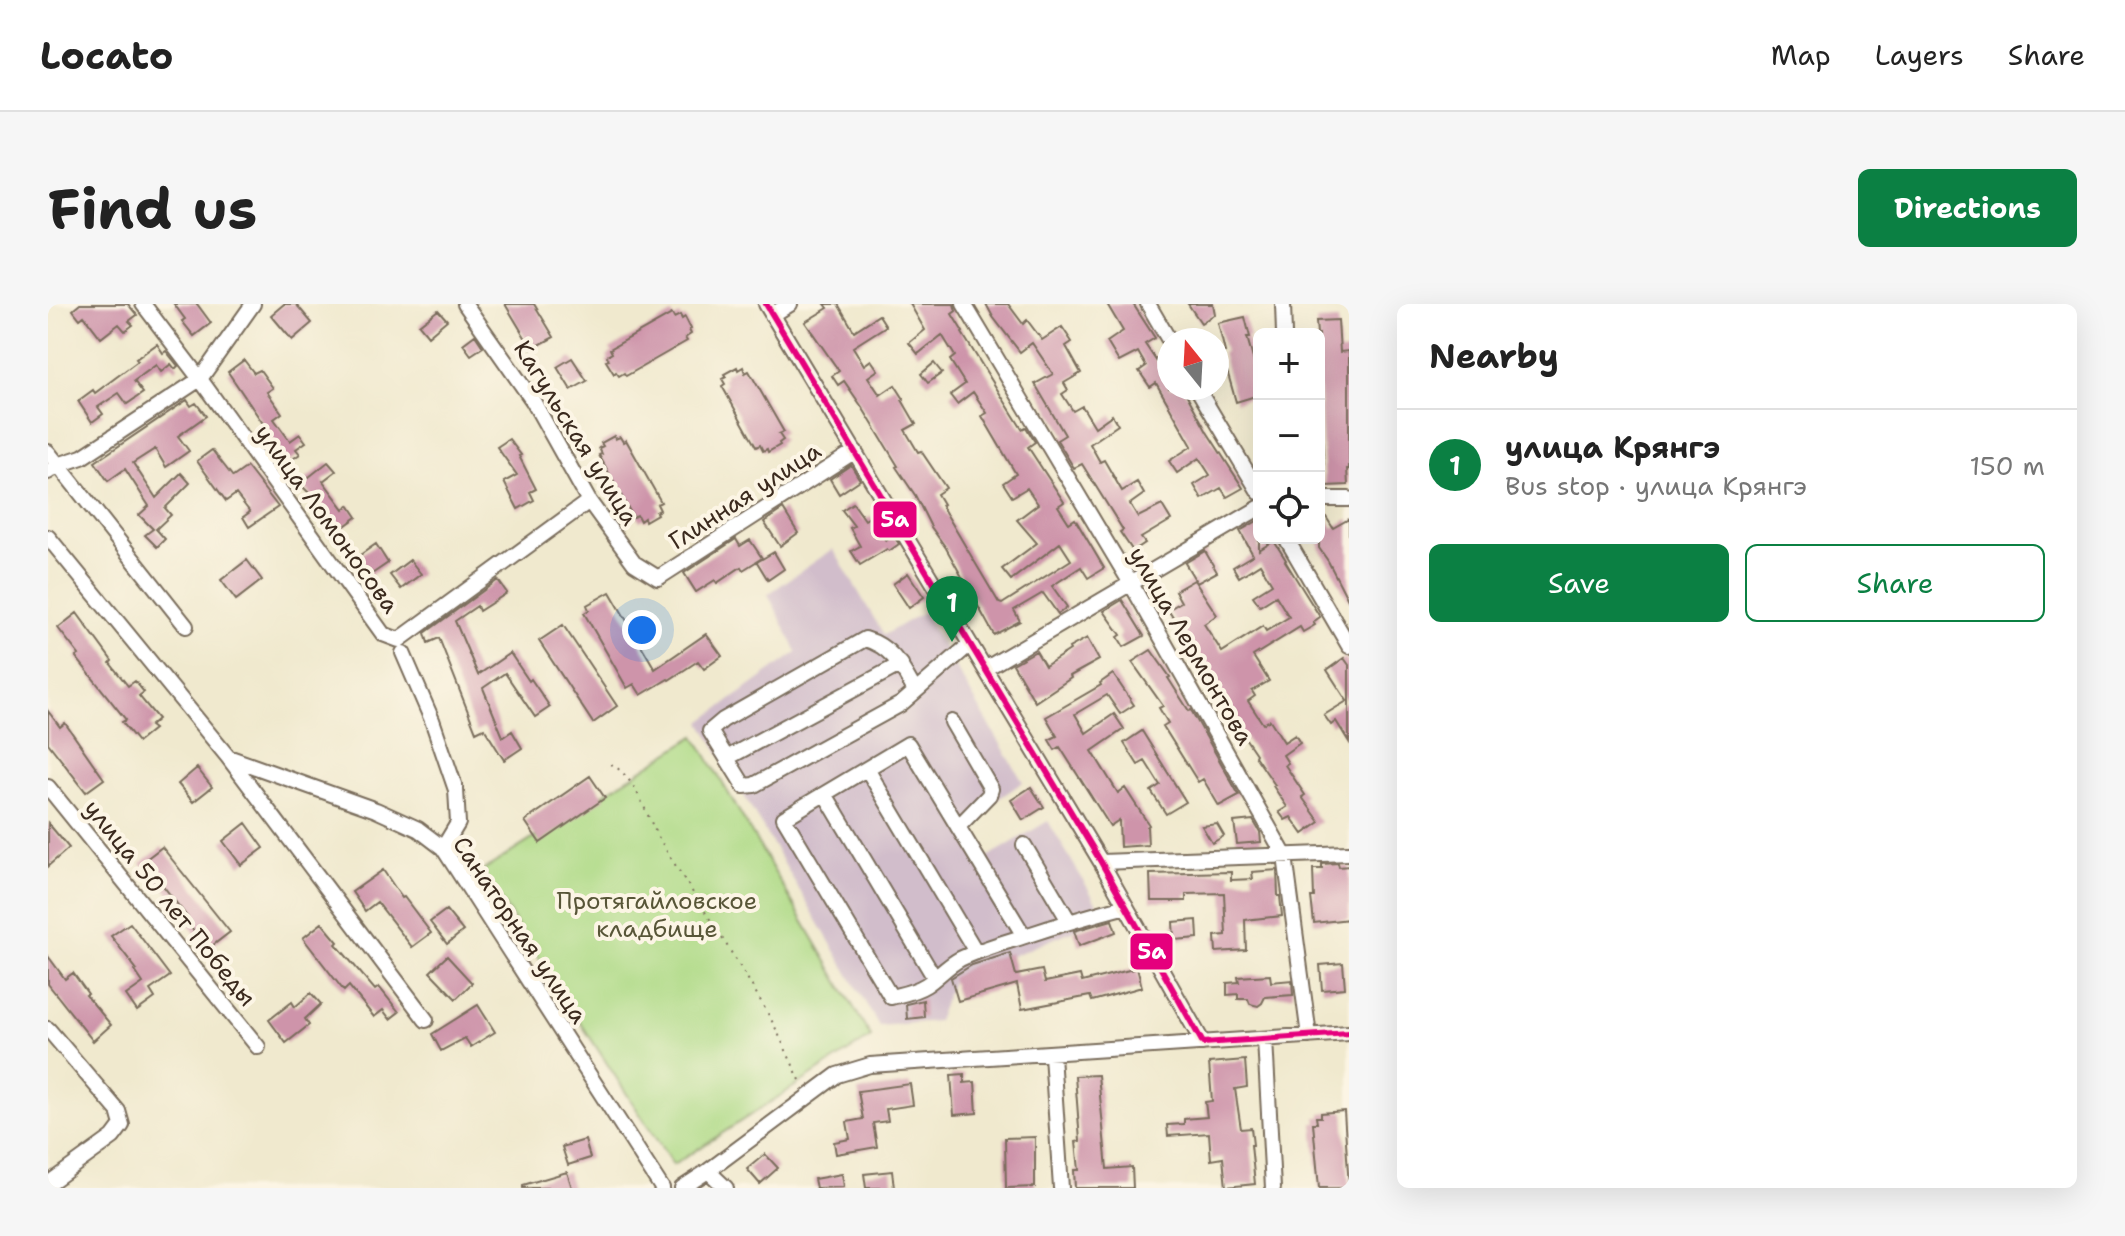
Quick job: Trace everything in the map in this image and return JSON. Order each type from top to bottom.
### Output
[{"type":"street","name":"улица Ломоносова","points":[[143,304],[383,634],[399,640],[589,501]]},
{"type":"street","points":[[53,468],[82,457],[200,379],[253,304]]},
{"type":"street","name":"Кагульская улица","points":[[465,304],[533,401],[589,501],[634,563],[658,578]]},
{"type":"street","points":[[790,304],[769,309],[1101,862],[1203,1043]]},
{"type":"street","name":"улица Лермонтова","points":[[964,304],[1130,582],[1285,856],[1309,1036]]},
{"type":"street","points":[[1148,304],[1162,328]]},
{"type":"street","points":[[1283,304],[1284,328]]},
{"type":"street","points":[[1204,400],[1253,482]]},
{"type":"street","name":"Глинная улица","points":[[658,578],[855,451]]},
{"type":"street","points":[[48,452],[53,468],[186,626]]},
{"type":"street","points":[[1325,499],[1349,499]]},
{"type":"street","points":[[985,669],[1253,511]]},
{"type":"street","points":[[48,537],[228,757],[426,1020]]},
{"type":"street","points":[[1290,544],[1349,646]]},
{"type":"street","points":[[915,691],[901,664],[879,643],[865,639],[723,720],[710,731],[744,786],[754,785],[901,704],[970,644]]},
{"type":"street","points":[[403,653],[432,720],[456,790],[458,823],[443,848]]},
{"type":"street","points":[[727,758],[901,664]]},
{"type":"street","points":[[952,722],[991,789],[989,795],[958,827]]},
{"type":"street","points":[[1024,936],[908,744],[784,818],[891,997],[912,992],[958,960],[976,952],[1126,906]]},
{"type":"street","name":"Санаторная улица","points":[[228,757],[376,810],[418,829],[443,848],[662,1188]]},
{"type":"street","points":[[867,769],[976,952]]},
{"type":"street","name":"улица 50 лет Победы","points":[[48,787],[258,1047]]},
{"type":"street","points":[[825,794],[934,977]]},
{"type":"street","points":[[1024,845],[1069,921]]},
{"type":"street","points":[[1101,862],[1349,853]]},
{"type":"street","points":[[48,1029],[118,1111],[122,1125],[113,1137],[48,1184]]},
{"type":"street","points":[[682,1188],[837,1075],[870,1065],[1349,1033]]},
{"type":"street","points":[[1265,1039],[1273,1188]]},
{"type":"street","points":[[1052,1055],[1061,1188]]},
{"type":"street","points":[[708,1171],[726,1188]]},
{"type":"path","points":[[611,764],[620,769],[634,789],[660,839],[773,1023],[808,1096]]},
{"type":"shaded area","points":[[833,549],[884,635],[923,612],[1023,782],[968,820],[988,857],[1048,821],[1105,917],[952,981],[937,1021],[879,1026],[701,722],[797,652],[768,594]]},
{"type":"green space","name":"Протягайловское кладбище","points":[[695,736],[871,1037],[673,1165],[482,871]]},
{"type":"building","points":[[80,304],[128,304],[137,315],[129,321],[133,325],[125,331],[119,324],[101,338],[84,316],[80,319],[73,310]]},
{"type":"building","points":[[174,304],[197,304],[211,323],[194,336]]},
{"type":"building","points":[[284,304],[296,304],[312,323],[292,340],[271,315]]},
{"type":"building","points":[[505,304],[534,304],[554,337],[532,349]]},
{"type":"building","points":[[825,304],[838,304],[854,331],[879,315],[886,326],[853,347],[864,365],[871,360],[878,370],[868,377],[880,395],[895,385],[904,399],[916,424],[905,430],[946,488],[937,494],[941,505],[1002,604],[1071,560],[1060,543],[1011,580],[1002,569],[1037,543],[1017,520],[1038,504],[1027,488],[1012,497],[1003,483],[1016,474],[982,416],[987,413],[973,392],[957,404],[950,395],[965,384],[950,360],[955,356],[942,335],[918,354],[909,343],[925,330],[910,304],[954,304],[956,311],[952,314],[962,333],[1022,429],[1026,427],[1035,442],[1028,447],[1064,502],[1058,506],[1069,523],[1075,519],[1104,568],[1088,578],[1081,567],[1052,586],[1067,607],[1058,614],[1043,593],[1014,610],[1020,621],[994,635],[862,407],[844,381],[838,385],[832,376],[839,371],[805,322],[828,308]]},
{"type":"building","points":[[986,304],[1008,304],[1023,324],[1027,320],[1042,340],[1062,327],[1072,342],[1066,346],[1081,373],[1064,383],[1068,390],[1062,394],[1073,411],[1082,406],[1095,427],[1112,415],[1118,425],[1090,444],[1100,462],[1104,460],[1122,491],[1137,482],[1144,494],[1130,504],[1138,517],[1162,505],[1171,520],[1141,538],[1145,543],[1133,551],[1082,464],[1074,468],[1057,440],[1065,435],[1035,384],[1053,374],[1032,343],[1020,352]]},
{"type":"building","points":[[1107,304],[1133,304],[1155,338],[1145,344],[1157,362],[1157,385],[1150,387],[1139,371],[1146,366],[1138,352],[1119,362],[1107,342],[1123,331]]},
{"type":"building","points":[[1188,304],[1213,304],[1215,314],[1201,323]]},
{"type":"building","points":[[438,310],[447,320],[428,336],[419,325]]},
{"type":"building","points":[[672,314],[674,318],[680,315],[682,319],[685,317],[691,329],[691,334],[685,338],[687,341],[626,376],[624,373],[619,376],[616,372],[614,374],[606,361],[612,353],[610,349]]},
{"type":"building","points":[[1245,317],[1253,358],[1253,397],[1236,402],[1229,378],[1229,328],[1219,328],[1218,323]]},
{"type":"building","points":[[1338,320],[1340,352],[1349,351],[1348,485],[1325,486],[1325,328],[1317,328],[1316,321]]},
{"type":"building","points":[[475,335],[483,347],[471,355],[463,344]]},
{"type":"building","points":[[157,344],[178,366],[175,369],[171,364],[161,372],[156,365],[134,381],[143,393],[127,404],[119,393],[98,407],[103,414],[92,422],[78,401],[93,390],[95,393]]},
{"type":"building","points":[[572,358],[587,381],[571,390],[557,367]]},
{"type":"building","points":[[244,360],[254,373],[260,370],[273,388],[267,392],[282,413],[274,419],[290,441],[300,434],[306,442],[296,449],[300,454],[285,464],[263,434],[268,431],[228,372]]},
{"type":"building","points":[[934,363],[942,373],[928,383],[921,374]]},
{"type":"building","points":[[737,367],[738,370],[743,367],[745,373],[749,371],[784,432],[779,434],[783,440],[780,445],[768,452],[767,449],[763,451],[760,445],[756,447],[722,386],[725,384],[722,379],[726,377],[724,374]]},
{"type":"building","points":[[187,400],[191,406],[196,403],[206,416],[178,436],[189,451],[166,467],[155,449],[133,463],[156,498],[181,473],[190,483],[165,508],[171,515],[156,529],[165,539],[157,547],[145,535],[153,529],[139,515],[149,506],[125,469],[108,481],[95,462]]},
{"type":"building","points":[[1166,400],[1190,400],[1243,488],[1227,497],[1221,488],[1202,499],[1194,485],[1210,475],[1199,458],[1177,473],[1169,461],[1192,446]]},
{"type":"building","points":[[614,436],[615,439],[620,437],[623,442],[626,440],[661,502],[657,504],[660,510],[657,514],[645,521],[644,518],[640,521],[637,515],[633,517],[599,455],[602,454],[599,448],[603,446],[601,443]]},
{"type":"building","points":[[509,439],[521,455],[536,489],[530,492],[534,500],[518,509],[504,482],[517,475],[497,447]]},
{"type":"building","points":[[212,450],[233,477],[247,467],[278,507],[249,527],[243,517],[250,512],[236,494],[226,501],[197,461]]},
{"type":"building","points":[[328,462],[336,471],[323,481],[344,509],[349,505],[357,517],[335,533],[300,484]]},
{"type":"building","points":[[851,465],[860,480],[839,494],[830,479]]},
{"type":"building","points":[[853,503],[865,520],[871,516],[886,541],[893,535],[899,544],[860,565],[851,551],[860,546],[850,528],[854,526],[842,510]]},
{"type":"building","points":[[783,509],[798,533],[780,546],[764,522]]},
{"type":"building","points":[[1325,515],[1333,528],[1349,519],[1349,602],[1328,561],[1319,544],[1325,544]]},
{"type":"building","points":[[1253,523],[1253,544],[1259,544],[1259,550],[1276,544],[1320,617],[1313,622],[1315,625],[1303,632],[1300,627],[1253,656],[1269,681],[1252,691],[1255,696],[1248,701],[1263,724],[1270,720],[1284,742],[1295,735],[1300,743],[1283,755],[1288,763],[1285,765],[1320,822],[1303,834],[1291,817],[1285,820],[1279,812],[1287,807],[1275,785],[1217,694],[1211,697],[1205,687],[1213,683],[1168,610],[1181,602],[1175,591],[1194,580],[1217,615],[1204,624],[1222,652],[1263,626],[1266,631],[1289,617],[1276,596],[1260,606],[1253,596],[1272,584],[1260,564],[1239,577],[1233,567],[1253,555],[1240,531]]},
{"type":"building","points":[[736,539],[740,546],[750,540],[762,558],[696,592],[684,573]]},
{"type":"building","points":[[376,544],[388,563],[366,578],[353,560]]},
{"type":"building","points":[[1205,551],[1217,572],[1197,583],[1185,563]]},
{"type":"building","points":[[774,552],[784,569],[768,580],[757,562]]},
{"type":"building","points":[[247,560],[262,580],[236,600],[221,580]]},
{"type":"building","points":[[410,560],[421,574],[401,589],[390,575]]},
{"type":"building","points":[[908,573],[924,597],[909,608],[893,584]]},
{"type":"building","points":[[498,580],[507,593],[479,611],[477,606],[455,621],[478,675],[510,653],[550,707],[535,717],[505,673],[483,688],[503,737],[512,731],[522,748],[504,760],[484,728],[476,732],[439,638],[428,643],[425,633]]},
{"type":"building","points":[[610,592],[655,669],[706,634],[722,656],[704,669],[698,661],[641,695],[634,684],[627,688],[584,613],[589,610],[587,605]]},
{"type":"building","points":[[1122,600],[1144,636],[1124,647],[1118,637],[1121,635],[1104,611]]},
{"type":"building","points":[[77,613],[128,686],[135,681],[144,692],[139,696],[158,719],[150,726],[154,729],[138,742],[122,722],[126,720],[76,657],[79,655],[58,628]]},
{"type":"building","points":[[563,625],[617,706],[593,723],[539,641]]},
{"type":"building","points":[[1087,638],[1099,660],[1070,676],[1035,702],[1013,664],[1036,651],[1045,666]]},
{"type":"building","points":[[1151,650],[1191,710],[1239,795],[1219,806],[1203,779],[1198,782],[1163,726],[1168,723],[1159,708],[1163,706],[1132,662]]},
{"type":"building","points":[[1344,658],[1349,665],[1349,742],[1336,721],[1331,725],[1324,715],[1347,701],[1327,670]]},
{"type":"building","points":[[1113,674],[1134,705],[1120,714],[1107,695],[1075,714],[1086,733],[1114,714],[1124,729],[1092,751],[1118,793],[1125,788],[1149,825],[1148,845],[1120,847],[1119,820],[1110,826],[1060,747],[1055,750],[1049,740],[1057,736],[1046,717],[1101,685]]},
{"type":"building","points":[[48,711],[60,727],[65,723],[104,779],[86,792],[48,743]]},
{"type":"building","points":[[1142,731],[1186,802],[1166,814],[1151,791],[1160,785],[1145,761],[1138,765],[1124,743]]},
{"type":"building","points":[[197,768],[212,787],[193,802],[178,784]]},
{"type":"building","points":[[590,776],[605,798],[540,843],[525,821]]},
{"type":"building","points":[[1031,787],[1044,807],[1023,820],[1011,800]]},
{"type":"building","points":[[1253,820],[1260,832],[1261,842],[1237,844],[1234,822]]},
{"type":"building","points":[[48,823],[69,848],[48,866]]},
{"type":"building","points":[[246,823],[264,848],[241,865],[223,841]]},
{"type":"building","points":[[1217,824],[1224,836],[1212,843],[1202,826]]},
{"type":"building","points":[[162,847],[230,932],[208,949],[161,883],[158,885],[141,863]]},
{"type":"building","points":[[1338,863],[1339,867],[1349,866],[1349,919],[1314,923],[1311,897],[1314,897],[1313,869],[1322,869],[1322,864]]},
{"type":"building","points":[[383,870],[431,933],[412,947],[377,902],[365,911],[352,892]]},
{"type":"building","points":[[1277,870],[1282,916],[1245,920],[1246,950],[1216,952],[1215,936],[1226,935],[1224,893],[1186,894],[1186,901],[1151,901],[1150,874],[1231,872],[1231,880],[1253,879],[1252,872]]},
{"type":"building","points":[[446,910],[463,931],[447,944],[430,922]]},
{"type":"building","points":[[1112,920],[1116,932],[1079,946],[1074,931]]},
{"type":"building","points":[[1197,920],[1198,938],[1174,940],[1173,922]]},
{"type":"building","points":[[130,923],[170,976],[150,990],[155,998],[137,1011],[126,995],[143,983],[111,936]]},
{"type":"building","points":[[322,923],[375,990],[379,987],[399,1012],[390,1019],[383,1010],[374,1017],[349,986],[344,991],[303,938]]},
{"type":"building","points":[[1010,953],[1016,975],[1042,970],[1045,982],[1080,975],[1082,982],[1137,968],[1142,987],[1092,1001],[1090,996],[1022,1009],[1017,984],[958,1001],[951,978],[972,965]]},
{"type":"building","points":[[48,956],[65,979],[73,973],[86,995],[111,1025],[93,1041],[48,984]]},
{"type":"building","points":[[447,956],[472,983],[456,999],[430,972]]},
{"type":"building","points":[[1343,963],[1345,988],[1322,990],[1320,965]]},
{"type":"building","points":[[1270,975],[1271,982],[1292,980],[1293,995],[1265,997],[1258,1006],[1250,1004],[1248,999],[1238,999],[1238,994],[1227,995],[1227,983],[1239,982],[1238,977]]},
{"type":"building","points":[[311,993],[321,1004],[305,1019],[309,1025],[286,1043],[269,1020],[292,1002],[295,1007]]},
{"type":"building","points":[[923,1000],[924,1017],[907,1019],[906,1004]]},
{"type":"building","points":[[478,1005],[495,1032],[471,1047],[465,1038],[441,1051],[432,1034]]},
{"type":"building","points":[[1245,1060],[1247,1087],[1235,1089],[1241,1129],[1251,1128],[1255,1184],[1226,1187],[1223,1158],[1211,1160],[1209,1133],[1168,1136],[1167,1125],[1184,1124],[1184,1119],[1207,1117],[1205,1102],[1212,1101],[1209,1063]]},
{"type":"building","points":[[964,1074],[964,1083],[975,1082],[977,1113],[954,1115],[951,1075]]},
{"type":"building","points":[[1098,1075],[1107,1169],[1132,1167],[1133,1188],[1075,1188],[1074,1170],[1079,1170],[1076,1142],[1080,1141],[1075,1076]]},
{"type":"building","points":[[910,1084],[913,1105],[886,1109],[888,1121],[873,1123],[877,1147],[836,1154],[834,1142],[850,1139],[847,1122],[863,1119],[858,1091]]},
{"type":"building","points":[[1344,1111],[1349,1188],[1319,1188],[1313,1123],[1317,1123],[1316,1117],[1321,1117],[1321,1113]]},
{"type":"building","points":[[1035,1137],[1035,1187],[1006,1188],[1005,1138]]},
{"type":"building","points":[[585,1140],[590,1158],[568,1165],[562,1147]]},
{"type":"building","points":[[765,1154],[778,1168],[760,1184],[747,1169]]},
{"type":"building","points":[[892,1171],[894,1188],[866,1188],[864,1174]]},
{"type":"building","points":[[567,1172],[572,1188],[523,1188],[523,1185]]},
{"type":"building","points":[[842,1174],[844,1187],[816,1188],[814,1179]]},
{"type":"transit line","name":"5а","points":[[766,304],[1101,862],[1203,1043],[1349,1033]]},
{"type":"place","name":"улица Крянгэ","points":[[952,642]]}]
